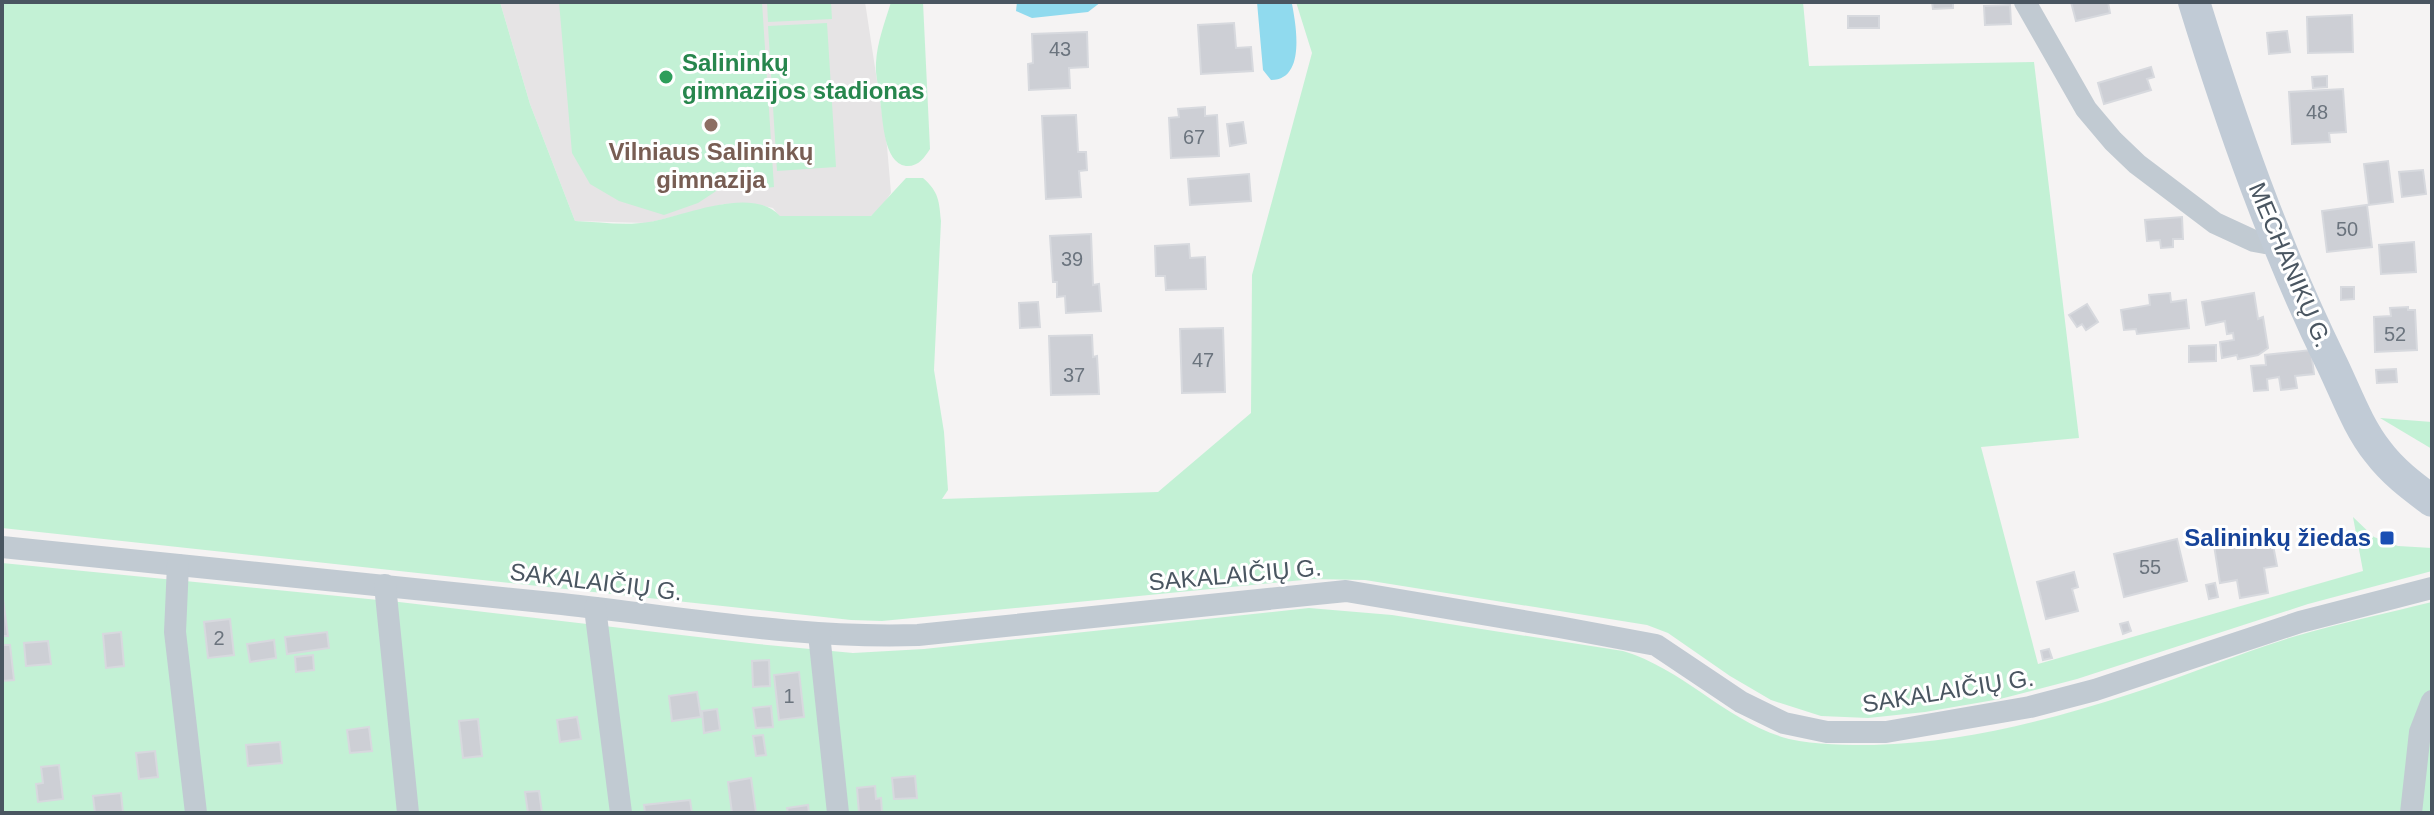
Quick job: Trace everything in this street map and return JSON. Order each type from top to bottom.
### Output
[{"type":"main road","name":"MECHANIKŲ G.","points":[[2194,2],[2233,122],[2276,239],[2309,317],[2376,450],[2395,472],[2432,501]]},
{"type":"street","points":[[2025,2],[2086,109],[2137,164],[2215,223],[2254,241],[2265,243],[2276,239]]},
{"type":"street","name":"SAKALAIČIŲ G.","points":[[2,547],[869,637],[918,635],[1346,591],[1656,645],[1741,702],[1784,723],[1827,732],[1886,732],[2043,704],[2095,690],[2300,622],[2432,588]]},
{"type":"street","points":[[178,565],[175,632],[196,813]]},
{"type":"street","points":[[385,585],[408,813]]},
{"type":"street","points":[[595,608],[621,813]]},
{"type":"street","points":[[819,634],[838,813]]},
{"type":"street","points":[[2411,813],[2420,732],[2432,701]]},
{"type":"shaded area","name":"Vilniaus Salininkų gimnazija","points":[[500,2],[865,2],[891,193],[871,216],[779,216],[773,208],[751,203],[724,204],[647,223],[575,221],[530,104]]},
{"type":"green space","points":[[2,2],[500,2],[530,104],[575,221],[640,223],[735,203],[768,207],[780,216],[871,216],[906,178],[923,178],[937,197],[941,221],[934,370],[944,432],[948,490],[942,499],[1158,492],[1251,413],[1252,275],[1312,53],[1296,2],[1803,2],[1809,66],[2034,62],[2079,438],[1981,447],[2038,664],[2363,571],[2353,517],[2374,537],[2398,546],[2432,548],[2432,571],[2308,604],[2077,679],[2000,699],[1868,718],[1821,716],[1771,700],[1668,633],[1647,625],[1365,580],[1313,579],[882,621],[851,620],[2,528]]},
{"type":"green space","name":"Salininkų gimnazijos stadionas","points":[[559,2],[762,2],[774,187],[759,189],[748,166],[698,203],[664,215],[619,201],[590,184],[572,153]]},
{"type":"green space","points":[[767,2],[831,2],[832,19],[768,22]]},
{"type":"green space","points":[[891,2],[923,2],[930,149],[920,161],[910,166],[898,163],[888,149],[877,77],[878,47]]},
{"type":"green space","points":[[827,23],[836,167],[777,171],[768,26]]},
{"type":"green space","points":[[2380,418],[2432,422],[2432,449]]},
{"type":"green space","points":[[2,563],[399,602],[853,653],[924,649],[1309,608],[1392,615],[1623,651],[1666,670],[1767,731],[1799,741],[1853,745],[1939,740],[2035,721],[2130,694],[2296,636],[2432,602],[2432,813],[2,813]]},
{"type":"water","points":[[1017,2],[1101,2],[1088,12],[1032,18],[1016,11]]},
{"type":"water","points":[[1257,2],[1292,2],[1296,50],[1290,71],[1282,78],[1271,80],[1263,70]]},
{"type":"building","points":[[1932,2],[1953,2],[1953,8],[1933,9]]},
{"type":"building","points":[[2071,2],[2108,2],[2110,13],[2076,21]]},
{"type":"building","points":[[2010,5],[2011,24],[1985,25],[1984,6]]},
{"type":"building","points":[[2352,15],[2353,52],[2308,53],[2307,17]]},
{"type":"building","points":[[1848,16],[1879,16],[1879,28],[1848,28]]},
{"type":"building","points":[[1234,23],[1236,48],[1251,47],[1253,71],[1201,74],[1198,25]]},
{"type":"building","points":[[2287,31],[2290,52],[2269,54],[2267,33]]},
{"type":"building","points":[[1087,32],[1088,67],[1069,68],[1070,88],[1029,90],[1028,64],[1033,63],[1032,34]]},
{"type":"building","points":[[2151,67],[2154,77],[2147,79],[2151,90],[2104,104],[2098,83]]},
{"type":"building","points":[[2327,76],[2327,87],[2313,88],[2312,77]]},
{"type":"building","points":[[2343,89],[2346,132],[2329,133],[2330,142],[2292,144],[2289,92]]},
{"type":"building","points":[[1205,107],[1205,116],[1217,115],[1219,156],[1171,158],[1169,118],[1179,117],[1178,109]]},
{"type":"building","points":[[1076,115],[1078,152],[1086,152],[1087,170],[1079,171],[1081,197],[1046,199],[1042,116]]},
{"type":"building","points":[[1243,122],[1246,143],[1230,146],[1227,124]]},
{"type":"building","points":[[2388,161],[2393,202],[2369,205],[2364,164]]},
{"type":"building","points":[[2423,170],[2426,194],[2402,197],[2399,172]]},
{"type":"building","points":[[1249,174],[1251,201],[1190,205],[1188,179]]},
{"type":"building","points":[[2367,205],[2372,247],[2327,252],[2322,211]]},
{"type":"building","points":[[2182,217],[2183,239],[2173,239],[2173,247],[2161,248],[2160,240],[2147,241],[2145,220]]},
{"type":"building","points":[[1091,234],[1093,285],[1099,284],[1101,311],[1066,313],[1065,296],[1057,297],[1057,282],[1053,282],[1050,236]]},
{"type":"building","points":[[2414,242],[2416,272],[2381,274],[2379,245]]},
{"type":"building","points":[[1189,244],[1190,258],[1205,257],[1206,289],[1166,290],[1165,276],[1156,276],[1155,246]]},
{"type":"building","points":[[2341,287],[2354,287],[2354,299],[2341,300]]},
{"type":"building","points":[[2170,293],[2171,302],[2186,300],[2189,328],[2137,334],[2136,329],[2124,330],[2121,310],[2150,305],[2149,295]]},
{"type":"building","points":[[2254,293],[2258,319],[2263,317],[2268,348],[2258,355],[2222,358],[2220,342],[2234,340],[2233,333],[2227,334],[2225,321],[2206,325],[2202,302]]},
{"type":"building","points":[[1038,302],[1040,327],[1020,328],[1019,303]]},
{"type":"building","points":[[2087,304],[2098,322],[2086,330],[2082,324],[2077,327],[2069,315]]},
{"type":"building","points":[[2408,307],[2408,310],[2415,310],[2417,350],[2375,352],[2374,317],[2391,316],[2390,308]]},
{"type":"building","points":[[1223,328],[1225,392],[1182,393],[1180,329]]},
{"type":"building","points":[[1092,335],[1093,357],[1097,356],[1099,394],[1051,395],[1049,336]]},
{"type":"building","points":[[2216,345],[2216,361],[2189,362],[2189,346]]},
{"type":"building","points":[[2311,350],[2314,374],[2295,376],[2297,388],[2281,390],[2279,377],[2267,379],[2268,390],[2254,391],[2251,366],[2266,365],[2265,355]]},
{"type":"building","points":[[2396,369],[2397,382],[2377,383],[2376,370]]},
{"type":"building","points":[[2259,537],[2259,542],[2272,540],[2277,566],[2264,568],[2268,593],[2240,598],[2237,580],[2220,583],[2214,545]]},
{"type":"building","points":[[2177,539],[2187,581],[2124,597],[2114,554]]},
{"type":"building","points":[[2074,572],[2078,587],[2072,589],[2078,611],[2046,619],[2037,582]]},
{"type":"building","points":[[2215,583],[2218,597],[2209,599],[2206,585]]},
{"type":"building","points":[[2,592],[8,636],[2,636]]},
{"type":"building","points":[[230,619],[234,655],[208,658],[204,622]]},
{"type":"building","points":[[2128,622],[2131,631],[2123,634],[2120,624]]},
{"type":"building","points":[[121,632],[124,666],[106,668],[103,634]]},
{"type":"building","points":[[327,632],[329,648],[287,654],[285,637]]},
{"type":"building","points":[[274,640],[276,658],[250,662],[247,644]]},
{"type":"building","points":[[48,641],[51,664],[26,666],[24,643]]},
{"type":"building","points":[[2,645],[10,645],[14,680],[2,681]]},
{"type":"building","points":[[2049,649],[2052,658],[2043,660],[2041,651]]},
{"type":"building","points":[[313,655],[314,670],[296,672],[295,657]]},
{"type":"building","points":[[769,660],[770,686],[753,687],[752,661]]},
{"type":"building","points":[[799,672],[804,717],[779,720],[774,675]]},
{"type":"building","points":[[697,692],[701,717],[672,721],[669,696]]},
{"type":"building","points":[[771,706],[773,727],[756,728],[753,708]]},
{"type":"building","points":[[717,709],[720,730],[704,733],[702,711]]},
{"type":"building","points":[[577,717],[581,739],[560,742],[557,720]]},
{"type":"building","points":[[478,719],[482,756],[463,758],[459,721]]},
{"type":"building","points":[[369,727],[372,751],[350,753],[347,730]]},
{"type":"building","points":[[763,735],[766,755],[756,756],[753,736]]},
{"type":"building","points":[[280,742],[282,763],[248,766],[246,745]]},
{"type":"building","points":[[155,751],[158,777],[139,779],[136,753]]},
{"type":"building","points":[[59,765],[63,799],[38,802],[36,784],[43,783],[41,767]]},
{"type":"building","points":[[915,776],[917,798],[894,799],[892,778]]},
{"type":"building","points":[[751,778],[756,813],[732,813],[728,782]]},
{"type":"building","points":[[875,786],[876,799],[881,798],[882,813],[859,813],[857,788]]},
{"type":"building","points":[[539,791],[542,813],[528,813],[525,792]]},
{"type":"building","points":[[121,793],[123,813],[95,813],[93,796]]},
{"type":"building","points":[[690,800],[692,813],[645,813],[644,805]]},
{"type":"building","points":[[808,805],[809,813],[788,813],[787,808]]},
{"type":"place","name":"Salininkų gimnazijos stadionas","points":[[666,77]]},
{"type":"place","name":"Vilniaus Salininkų gimnazija","points":[[711,125]]},
{"type":"place","name":"Salininkų žiedas","points":[[2387,538]]}]
